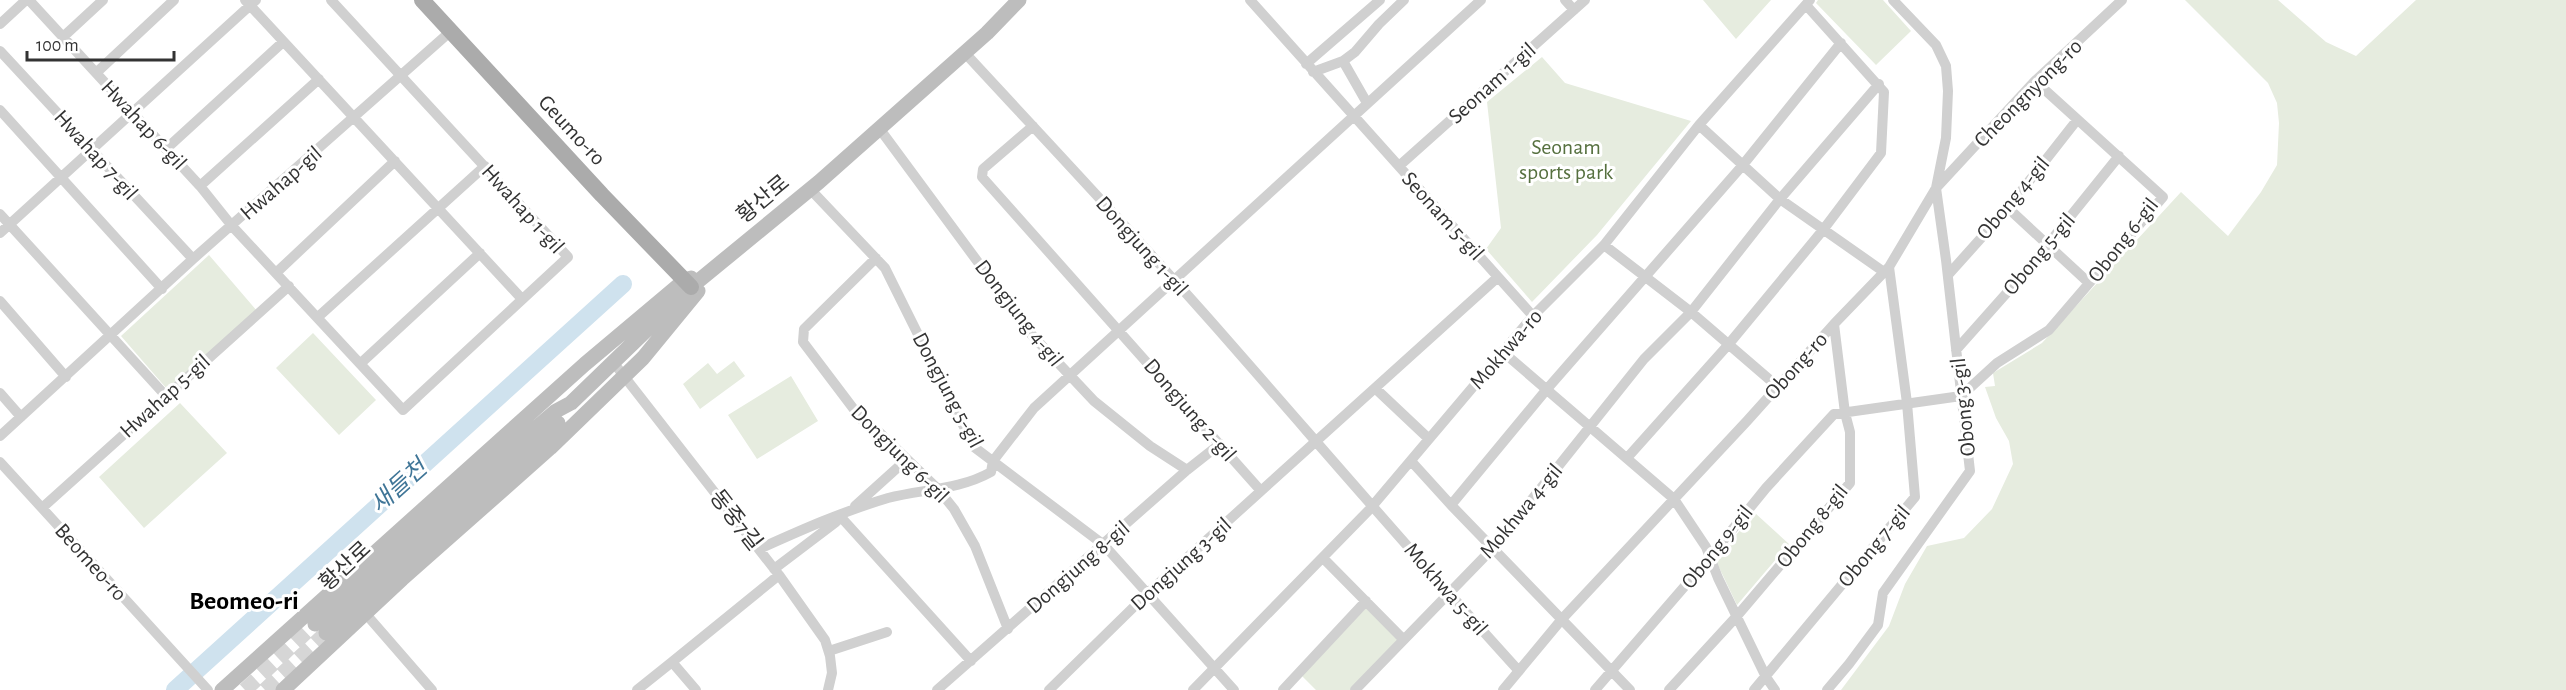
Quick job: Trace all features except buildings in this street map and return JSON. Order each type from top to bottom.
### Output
[{"type":"main road","name":"Geumo-ro","points":[[422,0],[602,195],[688,284]]},
{"type":"main road","name":"황산로","points":[[321,629],[432,517],[556,411],[572,403],[688,284],[711,272],[810,189],[965,53],[1019,0]]},
{"type":"main road","points":[[284,690],[365,613],[550,448],[643,358],[690,302],[711,272]]},
{"type":"main road","points":[[222,690],[576,372],[688,284]]},
{"type":"street","points":[[0,24],[28,0]]},
{"type":"street","name":"Hwahap 6-gil","points":[[28,0],[200,186],[232,226]]},
{"type":"street","points":[[63,37],[103,0]]},
{"type":"street","points":[[96,73],[174,0]]},
{"type":"street","name":"Hwahap 1-gil","points":[[331,0],[568,256],[403,410],[360,363]]},
{"type":"street","name":"Seonam 5-gil","points":[[1250,0],[1533,316]]},
{"type":"street","points":[[1310,68],[1343,61],[1355,52],[1378,24],[1404,0]]},
{"type":"street","points":[[851,509],[891,498],[973,482],[991,472],[993,461],[1034,408],[1069,374],[1175,282],[1481,0]]},
{"type":"street","points":[[1565,0],[1574,10]]},
{"type":"street","name":"Seonam 1-gil","points":[[1399,166],[1585,0]]},
{"type":"street","name":"Obong-ro","points":[[1503,690],[1562,619],[1834,324],[1887,270],[1936,188],[1946,138],[1948,91],[1946,66],[1936,45],[1893,0]]},
{"type":"street","name":"Cheongnyong-ro","points":[[1936,188],[2035,81],[2122,0]]},
{"type":"street","points":[[0,233],[250,2],[283,42],[522,299]]},
{"type":"street","points":[[1310,68],[1376,2]]},
{"type":"street","points":[[1376,2],[1378,24]]},
{"type":"street","points":[[1627,458],[1728,345],[1823,230],[1881,153],[1884,92],[1808,2]]},
{"type":"street","name":"Mokhwa-ro","points":[[1193,690],[1374,505],[1533,316],[1604,245],[1699,125],[1808,2]]},
{"type":"street","name":"Hwahap-gil","points":[[0,436],[193,260],[356,118],[451,31]]},
{"type":"street","points":[[166,149],[283,42]]},
{"type":"street","points":[[1451,505],[1547,389],[1742,166],[1841,43]]},
{"type":"street","name":"Hwahap 7-gil","points":[[0,51],[93,149],[193,260]]},
{"type":"street","name":"Dongjung 1-gil","points":[[965,53],[1175,282],[1374,505]]},
{"type":"street","points":[[1343,61],[1367,103]]},
{"type":"street","points":[[200,186],[319,79]]},
{"type":"street","name":"Obong 6-gil","points":[[1961,396],[1997,363],[2049,330],[2163,197],[2035,81]]},
{"type":"street","name":"Mokhwa 4-gil","points":[[1355,690],[1493,548],[1644,359],[1691,312],[1780,199],[1879,84]]},
{"type":"street","name":"Hwahap 7-gil","points":[[0,110],[162,289]]},
{"type":"street","name":"Obong 4-gil","points":[[1948,274],[2008,208],[2077,120]]},
{"type":"street","points":[[1699,125],[1780,199],[1823,230],[1887,270]]},
{"type":"street","name":"Dongjung 2-gil","points":[[1033,126],[983,168],[982,177],[1261,491]]},
{"type":"street","name":"Dongjung 4-gil","points":[[879,128],[1031,334],[1117,421],[1187,470]]},
{"type":"street","name":"Obong 5-gil","points":[[1956,350],[2048,244],[2120,156]]},
{"type":"street","points":[[277,272],[395,160]]},
{"type":"street","points":[[318,316],[485,166]]},
{"type":"street","name":"Obong 3-gil","points":[[1827,690],[1878,625],[1883,593],[1970,471],[1936,188]]},
{"type":"street","name":"Dongjung 5-gil","points":[[810,189],[885,268],[974,447],[1104,545],[1234,690]]},
{"type":"street","points":[[2008,208],[2089,283]]},
{"type":"street","points":[[0,214],[165,395]]},
{"type":"street","points":[[232,226],[360,363],[480,253]]},
{"type":"street","points":[[1604,245],[1691,312],[1778,387]]},
{"type":"street","name":"Dongjung 6-gil","points":[[876,258],[804,329],[803,342],[862,420],[877,430],[938,489],[954,509],[975,546],[1008,629]]},
{"type":"street","name":"Obong 7-gil","points":[[1754,690],[1916,497],[1907,403],[1887,270]]},
{"type":"street","points":[[1316,442],[1498,276]]},
{"type":"street","name":"Hwahap 5-gil","points":[[42,507],[289,286]]},
{"type":"street","points":[[0,301],[66,377]]},
{"type":"street","name":"Obong 8-gil","points":[[1669,690],[1737,616],[1850,483],[1850,432],[1845,413],[1834,324]]},
{"type":"street","points":[[1503,352],[1674,499],[1706,547],[1766,677],[1775,690]]},
{"type":"street","name":"동중7길","points":[[613,362],[777,572],[825,639],[832,673],[828,690]]},
{"type":"street","points":[[1376,389],[1429,439]]},
{"type":"street","points":[[0,393],[21,417]]},
{"type":"street","points":[[1845,413],[1961,396]]},
{"type":"street","name":"Obong 9-gil","points":[[1595,690],[1710,557],[1766,488],[1834,414],[1845,413]]},
{"type":"street","name":"Dongjung 3-gil","points":[[1049,690],[1148,593],[1316,442]]},
{"type":"street","name":"Dongjung 8-gil","points":[[937,690],[1187,470],[1220,444]]},
{"type":"street","points":[[637,690],[906,460]]},
{"type":"street","points":[[1411,461],[1630,690]]},
{"type":"street","name":"Beomeo-ro","points":[[0,462],[207,689]]},
{"type":"street","name":"Mokhwa 5-gil","points":[[1374,505],[1447,593],[1519,671]]},
{"type":"street","points":[[759,549],[840,517]]},
{"type":"street","points":[[840,517],[971,661]]},
{"type":"street","points":[[1323,558],[1403,639]]},
{"type":"street","points":[[1282,690],[1366,601]]},
{"type":"street","points":[[365,613],[432,690]]},
{"type":"street","points":[[829,651],[887,632]]},
{"type":"street","points":[[672,662],[696,690]]},
{"type":"green space","points":[[1703,0],[1771,0],[1736,39]]},
{"type":"green space","points":[[1818,0],[1883,0],[1911,31],[1876,65],[1816,3]]},
{"type":"green space","points":[[2185,0],[2278,0],[2326,42],[2356,56],[2416,0],[2566,0],[2566,690],[1841,690],[1889,626],[1905,584],[1927,546],[1964,538],[1992,509],[2013,464],[2009,441],[1996,418],[1985,387],[1995,386],[1993,373],[2042,343],[2181,192],[2228,236],[2261,192],[2277,165],[2279,123],[2277,103],[2268,83]]},
{"type":"green space","name":"Seonam sports park","points":[[1542,57],[1565,83],[1691,121],[1597,235],[1532,302],[1486,249],[1501,228],[1487,102]]},
{"type":"green space","points":[[209,255],[257,311],[167,389],[121,336]]},
{"type":"green space","points":[[313,333],[376,400],[339,435],[276,368]]},
{"type":"green space","points":[[734,361],[745,376],[700,409],[683,384],[708,363],[717,374]]},
{"type":"green space","points":[[791,376],[818,421],[757,459],[728,415]]},
{"type":"green space","points":[[180,403],[227,453],[144,528],[99,477]]},
{"type":"green space","points":[[1755,513],[1789,544],[1737,605],[1715,559]]},
{"type":"green space","points":[[1366,608],[1398,640],[1350,690],[1316,690],[1301,675]]},
{"type":"waterway","name":"새들천","points":[[175,690],[623,284]]},
{"type":"tunnel","points":[[245,690],[315,624]]},
{"type":"tunnel","points":[[265,690],[326,633]]},
{"type":"district","name":"Beomeo-ri","points":[[244,601]]}]
